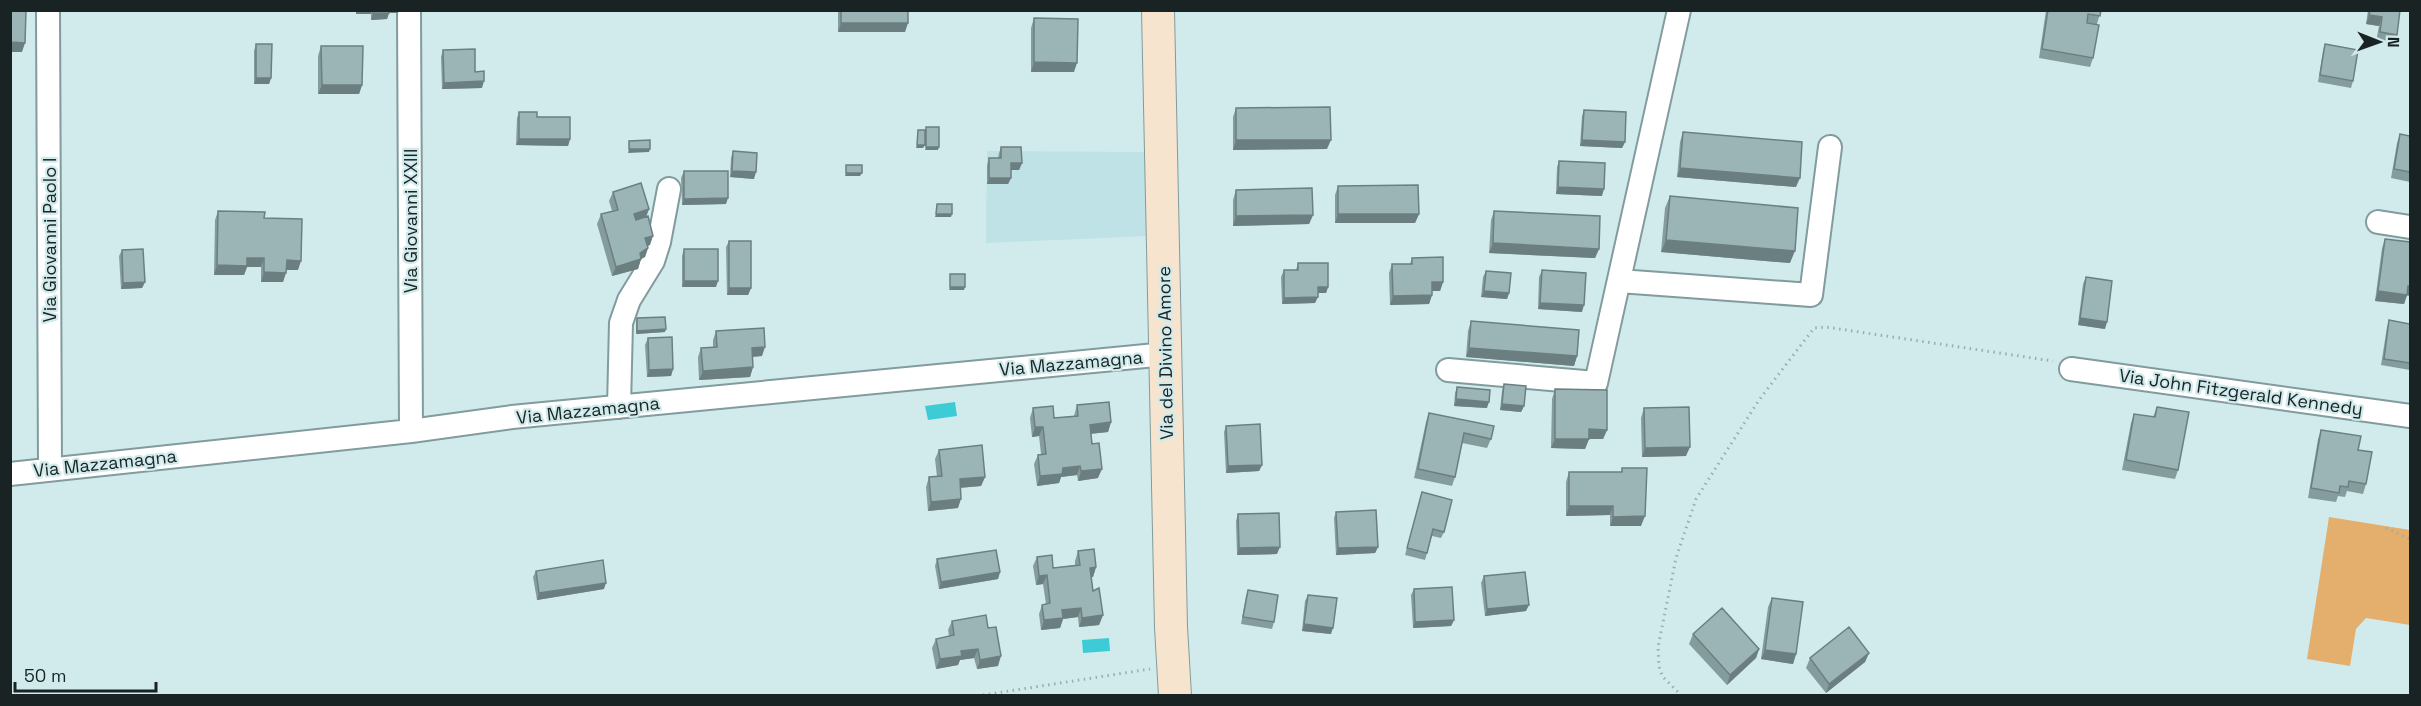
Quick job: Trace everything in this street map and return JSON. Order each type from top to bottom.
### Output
[{"type":"main road","name":"Via del Divino Amore","points":[[1158,10],[1174,681]]},
{"type":"street","name":"Via Giovanni Paolo I","points":[[48,10],[50,468]]},
{"type":"street","name":"Via Giovanni XXIII","points":[[409,10],[411,431]]},
{"type":"street","points":[[1448,370],[1596,383],[1679,10]]},
{"type":"street","points":[[1619,281],[1811,295],[1830,147]]},
{"type":"street","points":[[619,407],[621,322],[629,300],[652,261],[659,242],[669,189]]},
{"type":"street","points":[[2378,222],[2410,227]]},
{"type":"street","name":"Via Mazzamagna","points":[[10,474],[411,431],[512,417],[1166,354]]},
{"type":"street","name":"Via John Fitzgerald Kennedy","points":[[2063,365],[2410,416]]},
{"type":"path","points":[[1682,696],[1663,677],[1659,667],[1659,647],[1676,558],[1696,499],[1759,400],[1814,328],[1826,327],[2063,365]]},
{"type":"path","points":[[2386,528],[2410,539]]},
{"type":"path","points":[[977,696],[1174,681]]},
{"type":"shaded area","points":[[987,151],[1145,152],[1147,236],[986,243]]},
{"type":"shaded area","points":[[2329,517],[2410,530],[2410,625],[2366,618],[2356,629],[2350,666],[2307,659]]},
{"type":"water","points":[[955,402],[957,416],[928,420],[925,406]]},
{"type":"water","points":[[1109,638],[1110,651],[1083,653],[1082,640]]},
{"type":"building","points":[[10,10],[26,10],[25,43],[10,42]]},
{"type":"building","points":[[373,10],[389,10],[389,13],[373,13]]},
{"type":"building","points":[[841,10],[908,10],[908,23],[841,23]]},
{"type":"building","points":[[2048,10],[2101,10],[2100,16],[2088,14],[2087,23],[2099,25],[2093,58],[2042,49]]},
{"type":"building","points":[[2370,10],[2400,10],[2397,35],[2380,32],[2382,17],[2369,15]]},
{"type":"building","points":[[1034,18],[1078,19],[1077,63],[1034,62]]},
{"type":"building","points":[[256,44],[272,44],[271,78],[256,78]]},
{"type":"building","points":[[2325,44],[2358,50],[2353,81],[2320,75]]},
{"type":"building","points":[[321,46],[363,46],[362,85],[322,85]]},
{"type":"building","points":[[475,49],[475,72],[484,71],[484,81],[444,83],[443,50]]},
{"type":"building","points":[[1330,107],[1331,140],[1236,140],[1236,108]]},
{"type":"building","points":[[1584,110],[1626,112],[1625,142],[1582,140]]},
{"type":"building","points":[[519,112],[537,112],[537,117],[570,117],[570,139],[519,139]]},
{"type":"building","points":[[926,127],[939,127],[939,147],[926,147]]},
{"type":"building","points":[[918,130],[925,130],[925,145],[917,145]]},
{"type":"building","points":[[1683,132],[1802,142],[1800,178],[1680,168]]},
{"type":"building","points":[[2400,134],[2410,136],[2410,172],[2394,169]]},
{"type":"building","points":[[650,140],[650,149],[629,149],[629,141]]},
{"type":"building","points":[[1001,147],[1021,147],[1022,163],[1011,163],[1011,178],[989,178],[989,158],[1001,158]]},
{"type":"building","points":[[733,151],[757,153],[756,172],[732,171]]},
{"type":"building","points":[[1559,161],[1605,163],[1604,189],[1558,187]]},
{"type":"building","points":[[846,165],[862,165],[862,173],[846,173]]},
{"type":"building","points":[[684,171],[728,171],[728,198],[684,199]]},
{"type":"building","points":[[641,183],[649,209],[634,214],[636,220],[648,216],[653,236],[645,238],[648,248],[640,253],[641,259],[616,267],[601,214],[618,210],[613,192]]},
{"type":"building","points":[[1418,185],[1419,214],[1338,214],[1338,186]]},
{"type":"building","points":[[1312,188],[1313,215],[1236,216],[1236,190]]},
{"type":"building","points":[[1670,196],[1798,208],[1795,251],[1666,240]]},
{"type":"building","points":[[937,204],[952,204],[952,214],[936,214]]},
{"type":"building","points":[[218,211],[265,212],[264,218],[302,219],[301,261],[287,260],[286,273],[264,272],[264,258],[247,258],[247,266],[217,265]]},
{"type":"building","points":[[1494,211],[1600,216],[1599,249],[1493,243]]},
{"type":"building","points":[[2385,239],[2410,242],[2410,286],[2408,286],[2407,295],[2378,291]]},
{"type":"building","points":[[729,241],[751,241],[751,288],[729,288]]},
{"type":"building","points":[[143,249],[145,282],[123,283],[122,250]]},
{"type":"building","points":[[684,249],[718,249],[718,281],[684,281]]},
{"type":"building","points":[[1443,257],[1443,282],[1432,282],[1432,295],[1393,296],[1392,264],[1412,264],[1412,258]]},
{"type":"building","points":[[1298,263],[1328,263],[1328,287],[1318,287],[1318,297],[1284,298],[1284,270],[1298,270]]},
{"type":"building","points":[[1542,270],[1586,273],[1584,305],[1540,303]]},
{"type":"building","points":[[1486,271],[1511,273],[1509,293],[1484,291]]},
{"type":"building","points":[[950,274],[965,274],[965,287],[950,287]]},
{"type":"building","points":[[2086,277],[2112,281],[2107,322],[2080,318]]},
{"type":"building","points":[[665,317],[666,329],[637,331],[637,318]]},
{"type":"building","points":[[2389,320],[2410,324],[2410,363],[2384,359]]},
{"type":"building","points":[[1471,321],[1579,330],[1577,356],[1469,348]]},
{"type":"building","points":[[764,328],[765,347],[752,348],[753,367],[703,371],[701,348],[717,347],[716,331]]},
{"type":"building","points":[[672,337],[673,369],[649,370],[648,338]]},
{"type":"building","points":[[1504,384],[1526,386],[1524,406],[1502,404]]},
{"type":"building","points":[[1457,387],[1490,390],[1489,402],[1456,399]]},
{"type":"building","points":[[1555,389],[1607,390],[1607,430],[1589,429],[1589,439],[1555,439]]},
{"type":"building","points":[[1109,402],[1111,422],[1090,425],[1092,444],[1099,443],[1102,469],[1081,471],[1080,466],[1063,468],[1062,474],[1040,476],[1038,455],[1046,454],[1043,427],[1035,427],[1033,408],[1053,406],[1054,418],[1078,416],[1077,405]]},
{"type":"building","points":[[1689,407],[1690,447],[1645,448],[1644,408]]},
{"type":"building","points":[[2157,407],[2189,412],[2178,470],[2126,460],[2134,414],[2155,417]]},
{"type":"building","points":[[1429,413],[1494,426],[1491,439],[1464,433],[1455,477],[1418,469]]},
{"type":"building","points":[[1260,424],[1262,465],[1228,466],[1226,426]]},
{"type":"building","points":[[2321,430],[2361,436],[2358,450],[2372,452],[2366,484],[2349,481],[2348,487],[2340,486],[2339,493],[2311,488]]},
{"type":"building","points":[[982,445],[985,477],[960,479],[961,499],[931,502],[929,477],[942,476],[939,450]]},
{"type":"building","points":[[1622,468],[1647,468],[1645,516],[1613,517],[1613,506],[1569,506],[1569,472],[1622,472]]},
{"type":"building","points":[[1422,492],[1452,500],[1444,532],[1433,529],[1427,553],[1407,548]]},
{"type":"building","points":[[1376,510],[1378,547],[1338,548],[1336,512]]},
{"type":"building","points":[[1279,513],[1280,547],[1239,548],[1238,514]]},
{"type":"building","points":[[1094,549],[1096,567],[1090,568],[1093,591],[1099,588],[1103,615],[1082,618],[1081,608],[1062,610],[1063,618],[1044,620],[1042,605],[1050,603],[1047,575],[1039,576],[1037,557],[1052,555],[1053,568],[1080,565],[1078,551]]},
{"type":"building","points":[[996,550],[1000,572],[941,582],[937,559]]},
{"type":"building","points":[[603,560],[606,583],[539,593],[536,571]]},
{"type":"building","points":[[1525,572],[1529,605],[1487,609],[1484,576]]},
{"type":"building","points":[[1452,587],[1454,620],[1415,622],[1414,589]]},
{"type":"building","points":[[1248,590],[1278,595],[1274,622],[1243,617]]},
{"type":"building","points":[[1308,595],[1337,598],[1333,628],[1304,624]]},
{"type":"building","points":[[1772,598],[1803,602],[1796,654],[1765,650]]},
{"type":"building","points":[[1722,608],[1759,649],[1730,675],[1693,634]]},
{"type":"building","points":[[986,615],[988,628],[996,627],[1001,656],[980,660],[978,649],[961,651],[962,656],[940,659],[936,639],[954,635],[952,621]]},
{"type":"building","points":[[1849,627],[1869,653],[1829,684],[1810,658]]}]
